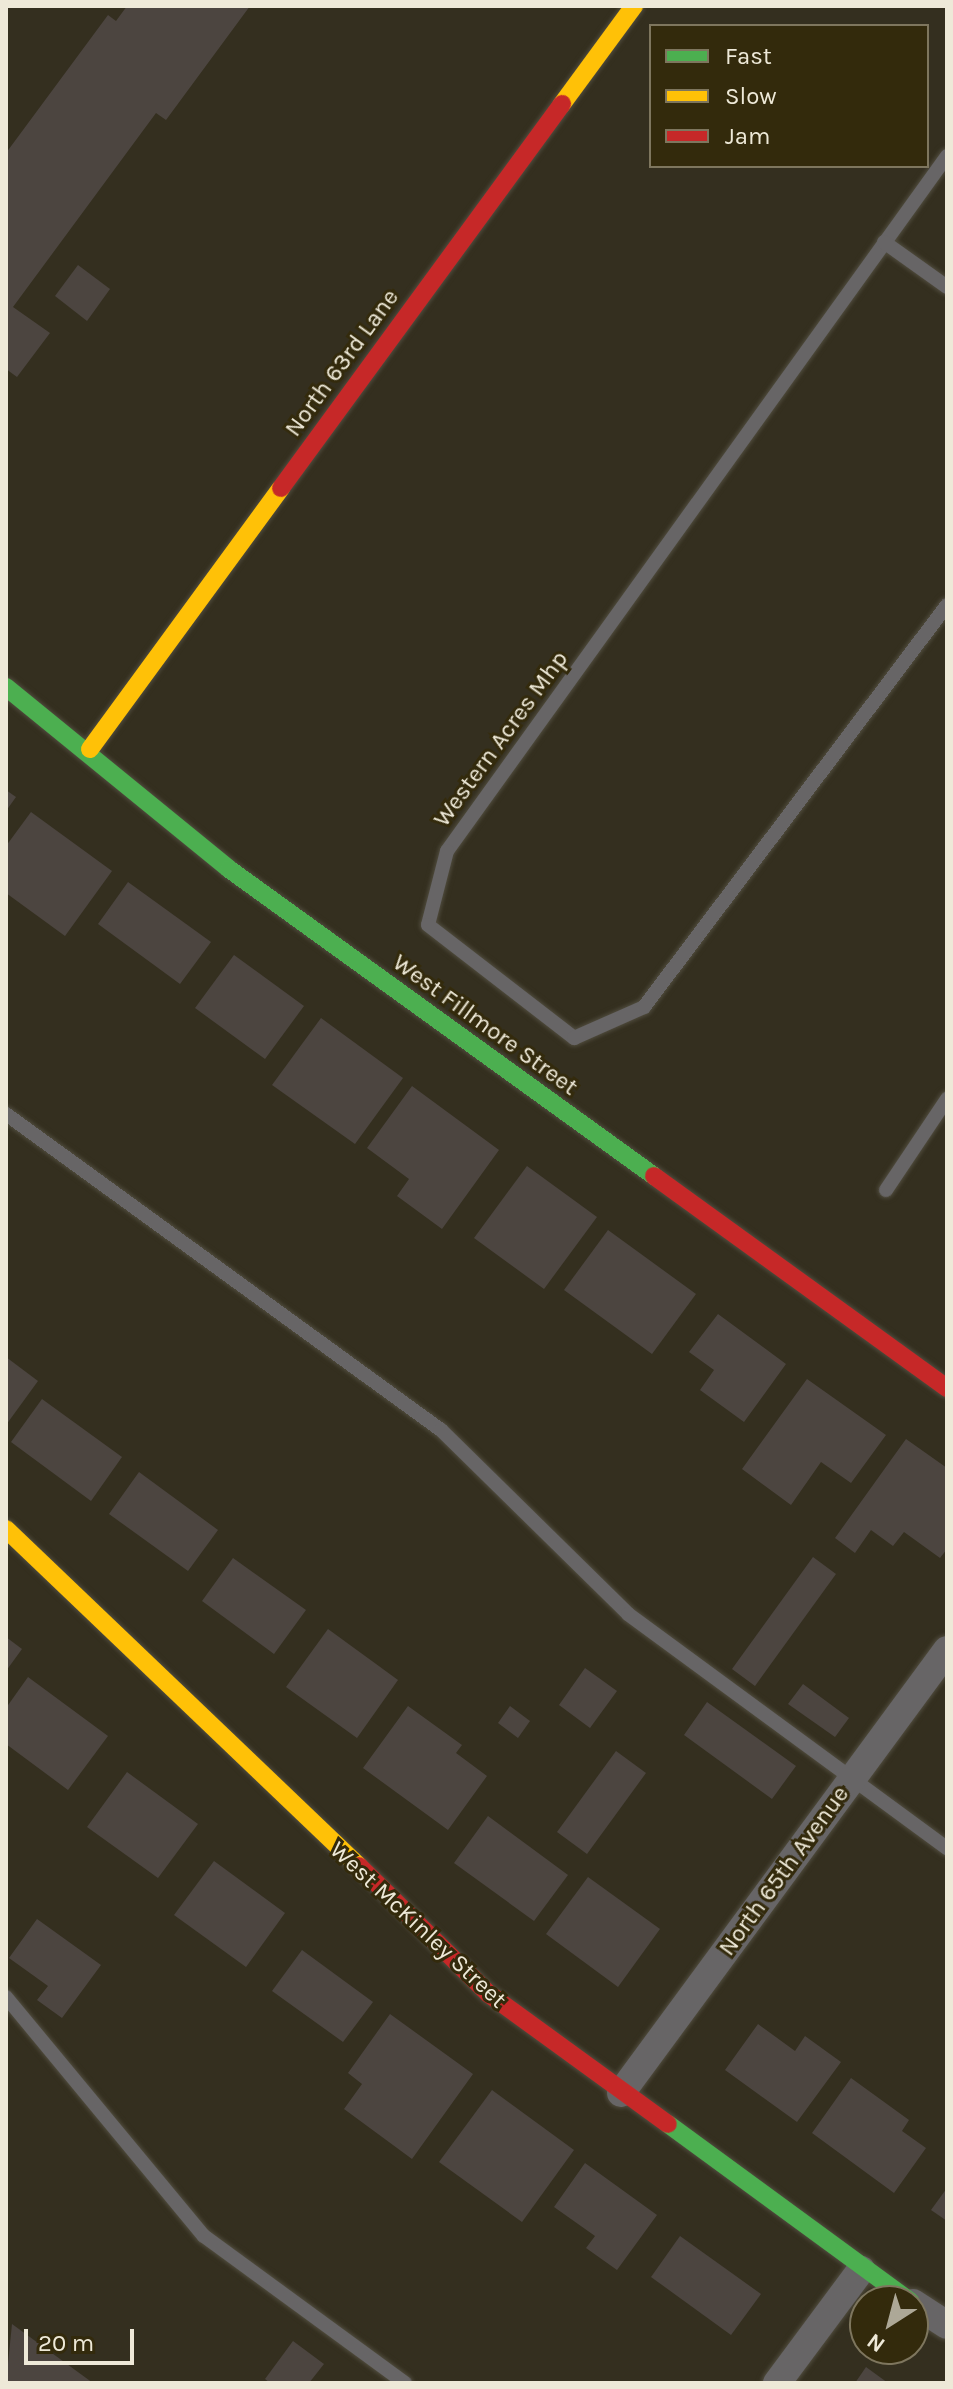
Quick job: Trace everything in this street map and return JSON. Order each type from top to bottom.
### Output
[{"type":"street","name":"North 63rd Lane","points":[[90,749],[634,6]]},
{"type":"street","name":"West Fillmore Street","points":[[6,687],[90,749],[229,869],[947,1388]]},
{"type":"street","name":"West McKinley Street","points":[[6,1529],[141,1651],[430,1942],[621,2093],[884,2285]]},
{"type":"street","name":"North 65th Avenue","points":[[621,2093],[947,1650]]},
{"type":"street","points":[[777,2383],[861,2270]]},
{"type":"street","name":"West McKinley Street","points":[[929,2314],[947,2325]]},
{"type":"lane","name":"Western Acres Mhp","points":[[947,156],[447,851],[428,925],[574,1038],[644,1007],[947,605]]},
{"type":"lane","points":[[884,242],[947,287]]},
{"type":"lane","points":[[886,1190],[947,1099]]},
{"type":"lane","points":[[6,1114],[441,1430],[628,1614],[947,1848]]},
{"type":"lane","points":[[6,1997],[204,2236],[405,2383]]},
{"type":"building","points":[[127,6],[250,6],[166,120],[156,113],[13,307],[50,333],[17,377],[6,369],[6,153],[108,15],[116,21]]},
{"type":"building","points":[[78,265],[110,289],[87,321],[55,296]]},
{"type":"building","points":[[6,790],[16,797],[6,811]]},
{"type":"building","points":[[31,812],[112,871],[65,936],[6,893],[6,846]]},
{"type":"building","points":[[128,882],[211,942],[180,984],[98,924]]},
{"type":"building","points":[[234,955],[304,1006],[265,1059],[195,1008]]},
{"type":"building","points":[[321,1018],[403,1078],[355,1144],[272,1085]]},
{"type":"building","points":[[412,1086],[499,1150],[442,1229],[397,1196],[409,1179],[367,1148]]},
{"type":"building","points":[[527,1166],[597,1217],[544,1289],[474,1238]]},
{"type":"building","points":[[608,1230],[696,1294],[652,1354],[564,1290]]},
{"type":"building","points":[[718,1314],[786,1364],[744,1422],[700,1390],[714,1370],[689,1352]]},
{"type":"building","points":[[6,1357],[38,1381],[6,1425]]},
{"type":"building","points":[[807,1379],[886,1435],[851,1483],[821,1462],[791,1505],[742,1469]]},
{"type":"building","points":[[42,1399],[122,1457],[91,1501],[11,1442]]},
{"type":"building","points":[[906,1439],[947,1468],[947,1549],[940,1558],[904,1532],[893,1546],[871,1530],[855,1553],[835,1538]]},
{"type":"building","points":[[139,1472],[218,1530],[188,1571],[109,1514]]},
{"type":"building","points":[[813,1557],[836,1574],[755,1686],[732,1669]]},
{"type":"building","points":[[233,1558],[306,1610],[274,1654],[202,1601]]},
{"type":"building","points":[[328,1629],[398,1680],[357,1738],[286,1687]]},
{"type":"building","points":[[6,1637],[22,1649],[6,1671]]},
{"type":"building","points":[[585,1668],[617,1691],[590,1728],[559,1705]]},
{"type":"building","points":[[28,1677],[108,1736],[68,1790],[6,1744],[6,1708]]},
{"type":"building","points":[[803,1684],[849,1718],[835,1737],[788,1704]]},
{"type":"building","points":[[707,1702],[796,1766],[772,1799],[684,1735]]},
{"type":"building","points":[[408,1706],[462,1745],[456,1753],[487,1776],[448,1830],[363,1768]]},
{"type":"building","points":[[510,1706],[530,1721],[518,1738],[498,1723]]},
{"type":"building","points":[[616,1751],[646,1773],[587,1854],[557,1832]]},
{"type":"building","points":[[127,1772],[198,1824],[158,1878],[87,1827]]},
{"type":"building","points":[[488,1816],[568,1875],[534,1921],[454,1863]]},
{"type":"building","points":[[214,1861],[285,1913],[246,1967],[174,1915]]},
{"type":"building","points":[[588,1877],[660,1929],[618,1987],[546,1934]]},
{"type":"building","points":[[37,1919],[101,1965],[62,2018],[37,2000],[48,1986],[9,1958]]},
{"type":"building","points":[[302,1950],[373,2002],[343,2042],[272,1991]]},
{"type":"building","points":[[390,2014],[473,2074],[412,2159],[344,2109],[362,2084],[348,2073]]},
{"type":"building","points":[[758,2024],[795,2051],[805,2036],[841,2062],[797,2122],[725,2070]]},
{"type":"building","points":[[851,2078],[909,2120],[902,2131],[926,2148],[894,2193],[812,2133]]},
{"type":"building","points":[[492,2090],[574,2150],[522,2222],[439,2162]]},
{"type":"building","points":[[585,2163],[657,2215],[617,2270],[586,2248],[595,2236],[554,2207]]},
{"type":"building","points":[[947,2188],[947,2221],[931,2210]]},
{"type":"building","points":[[680,2236],[761,2294],[731,2335],[651,2277]]},
{"type":"building","points":[[12,2324],[93,2383],[6,2383]]},
{"type":"building","points":[[293,2341],[324,2364],[309,2383],[270,2383],[265,2379]]},
{"type":"building","points":[[866,2367],[888,2383],[855,2383]]},
{"type":"traffic: fast","points":[[6,687],[229,869],[654,1176]]},
{"type":"traffic: fast","points":[[668,2124],[888,2285]]},
{"type":"traffic: slow","points":[[562,104],[634,6]]},
{"type":"traffic: slow","points":[[90,749],[281,488]]},
{"type":"traffic: slow","points":[[6,1529],[359,1866]]},
{"type":"traffic: jam","points":[[281,488],[562,104]]},
{"type":"traffic: jam","points":[[654,1176],[947,1388]]},
{"type":"traffic: jam","points":[[359,1866],[489,1994],[668,2124]]}]
